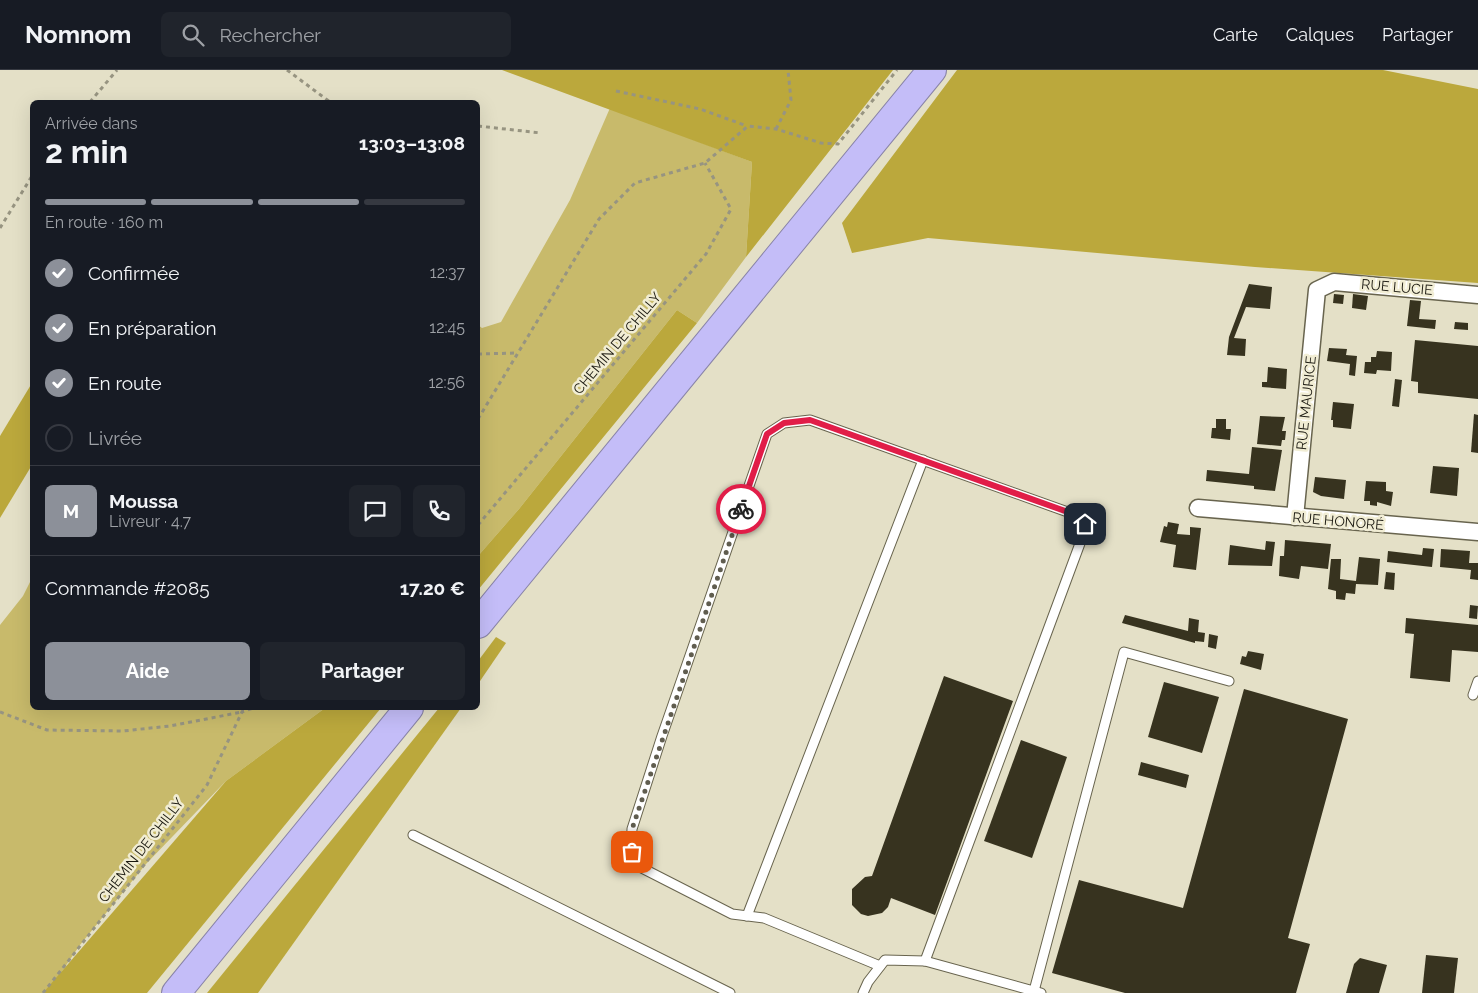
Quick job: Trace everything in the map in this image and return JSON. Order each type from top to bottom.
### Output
[{"type":"highway","points":[[480,622],[932,70]]},
{"type":"highway","points":[[176,993],[407,710]]},
{"type":"street","name":"RUE LUCIE","points":[[1316,290],[1334,282],[1478,295]]},
{"type":"street","name":"RUE MAURICE","points":[[1295,517],[1316,290]]},
{"type":"street","name":"RUE HONORÉ","points":[[1198,508],[1478,532]]},
{"type":"lane","points":[[880,966],[764,918],[732,914],[636,865],[632,852],[632,829],[665,727],[767,434],[784,423],[810,420],[1079,516],[1085,524],[1085,530],[925,961]]},
{"type":"lane","points":[[747,916],[923,460]]},
{"type":"lane","points":[[863,993],[868,982],[885,960],[925,961],[1038,992],[1124,652],[1229,680]]},
{"type":"lane","points":[[1474,696],[1478,681]]},
{"type":"lane","points":[[413,835],[730,993]]},
{"type":"path","points":[[92,100],[117,70]]},
{"type":"path","points":[[288,70],[327,100]]},
{"type":"path","points":[[776,129],[790,100],[788,70]]},
{"type":"path","points":[[616,91],[700,109],[748,126],[776,129],[821,143],[838,144],[897,70]]},
{"type":"path","points":[[480,126],[541,133]]},
{"type":"path","points":[[480,416],[599,219],[635,183],[705,163],[748,126]]},
{"type":"path","name":"CHEMIN DE CHILLY","points":[[480,523],[706,254],[731,209],[705,163]]},
{"type":"path","points":[[0,228],[30,179]]},
{"type":"path","points":[[480,354],[518,353]]},
{"type":"path","points":[[0,712],[47,730],[123,731],[170,726],[248,710]]},
{"type":"path","name":"CHEMIN DE CHILLY","points":[[43,993],[207,785],[242,712]]},
{"type":"shaded area","points":[[502,70],[893,70],[746,257],[752,162]]},
{"type":"shaded area","points":[[957,70],[1383,70],[1478,89],[1478,283],[1255,267],[928,238],[852,253],[842,223]]},
{"type":"shaded area","points":[[610,108],[752,162],[746,257],[697,323],[677,310],[519,509],[480,554],[480,326],[482,328],[501,322],[570,200]]},
{"type":"shaded area","points":[[677,310],[697,323],[480,588],[480,554],[519,509]]},
{"type":"shaded area","points":[[30,386],[30,468],[0,518],[0,436]]},
{"type":"shaded area","points":[[30,582],[30,710],[322,710],[226,781],[146,864],[80,945],[47,993],[0,993],[0,625],[23,596]]},
{"type":"shaded area","points":[[496,637],[506,643],[480,681],[480,658]]},
{"type":"shaded area","points":[[322,710],[379,710],[147,993],[43,993],[226,781]]},
{"type":"shaded area","points":[[437,710],[460,710],[258,993],[207,993]]},
{"type":"building","points":[[1249,284],[1272,287],[1270,309],[1246,307],[1234,338],[1246,339],[1245,356],[1227,355],[1229,337]]},
{"type":"building","points":[[1334,294],[1344,295],[1343,304],[1333,303]]},
{"type":"building","points":[[1353,294],[1368,296],[1366,310],[1352,308]]},
{"type":"building","points":[[1410,300],[1421,301],[1419,319],[1436,320],[1435,329],[1407,326]]},
{"type":"building","points":[[1455,322],[1468,323],[1468,330],[1454,329]]},
{"type":"building","points":[[1415,340],[1478,346],[1478,399],[1418,393],[1418,382],[1411,381]]},
{"type":"building","points":[[1329,348],[1347,349],[1346,355],[1357,356],[1355,376],[1349,375],[1350,364],[1327,361]]},
{"type":"building","points":[[1377,351],[1392,352],[1391,371],[1377,370],[1376,374],[1364,373],[1365,362],[1371,362],[1371,357],[1376,357]]},
{"type":"building","points":[[1268,367],[1287,369],[1286,389],[1262,387],[1262,382],[1267,382]]},
{"type":"building","points":[[1395,379],[1402,380],[1399,407],[1392,406]]},
{"type":"building","points":[[1333,402],[1354,404],[1351,429],[1333,427],[1333,420],[1331,420]]},
{"type":"building","points":[[1474,414],[1478,415],[1478,453],[1471,452]]},
{"type":"building","points":[[1260,416],[1285,417],[1282,431],[1286,431],[1285,440],[1282,440],[1281,446],[1257,444]]},
{"type":"building","points":[[1216,419],[1226,419],[1226,429],[1231,429],[1230,440],[1211,438],[1212,428],[1216,428]]},
{"type":"building","points":[[1252,447],[1282,450],[1275,491],[1254,489],[1254,486],[1206,481],[1207,470],[1249,474]]},
{"type":"building","points":[[1433,466],[1459,468],[1457,496],[1430,493]]},
{"type":"building","points":[[1315,477],[1346,480],[1344,499],[1321,496],[1313,492]]},
{"type":"building","points":[[1366,481],[1386,482],[1386,491],[1393,492],[1391,506],[1377,502],[1377,506],[1370,505],[1370,501],[1364,501]]},
{"type":"building","points":[[1168,522],[1179,524],[1177,534],[1190,535],[1190,527],[1201,528],[1196,570],[1173,567],[1176,545],[1160,542],[1164,526],[1167,527]]},
{"type":"building","points":[[1285,540],[1331,544],[1328,569],[1301,566],[1299,579],[1279,576],[1280,556],[1284,556]]},
{"type":"building","points":[[1266,541],[1275,542],[1272,566],[1228,565],[1230,545],[1265,550]]},
{"type":"building","points":[[1423,548],[1434,549],[1432,567],[1387,562],[1388,551],[1422,555]]},
{"type":"building","points":[[1441,549],[1470,551],[1469,563],[1478,563],[1478,580],[1470,579],[1471,570],[1440,567]]},
{"type":"building","points":[[1359,557],[1380,559],[1378,585],[1356,584],[1355,594],[1346,593],[1345,600],[1336,599],[1336,591],[1328,589],[1331,559],[1341,559],[1340,579],[1356,581]]},
{"type":"building","points":[[1386,572],[1395,573],[1394,590],[1384,589]]},
{"type":"building","points":[[1470,605],[1478,606],[1477,619],[1469,618]]},
{"type":"building","points":[[1125,615],[1188,631],[1189,618],[1199,620],[1198,632],[1205,633],[1204,642],[1195,641],[1195,643],[1122,623]]},
{"type":"building","points":[[1406,618],[1478,625],[1478,652],[1452,650],[1450,682],[1410,678],[1414,634],[1405,633]]},
{"type":"building","points":[[1209,634],[1218,636],[1216,649],[1208,647]]},
{"type":"building","points":[[1248,651],[1264,654],[1261,670],[1240,664],[1242,656],[1246,657]]},
{"type":"building","points":[[944,676],[1013,701],[935,915],[891,898],[888,907],[882,913],[868,916],[861,914],[852,905],[852,889],[865,877],[872,876]]},
{"type":"building","points":[[1164,682],[1219,697],[1202,753],[1148,737]]},
{"type":"building","points":[[1244,689],[1348,719],[1288,938],[1310,944],[1296,993],[1125,993],[1052,973],[1079,880],[1183,908]]},
{"type":"building","points":[[1021,740],[1067,757],[1032,858],[984,841]]},
{"type":"building","points":[[1141,762],[1189,775],[1186,788],[1138,775]]},
{"type":"building","points":[[1426,955],[1458,958],[1454,993],[1422,993]]},
{"type":"building","points":[[1360,958],[1387,965],[1379,993],[1346,993],[1354,964]]},
{"type":"way so far","points":[[632,852],[632,829],[662,736],[741,509]]},
{"type":"route","points":[[741,509],[767,434],[784,423],[810,420],[1079,516],[1085,524]]}]
